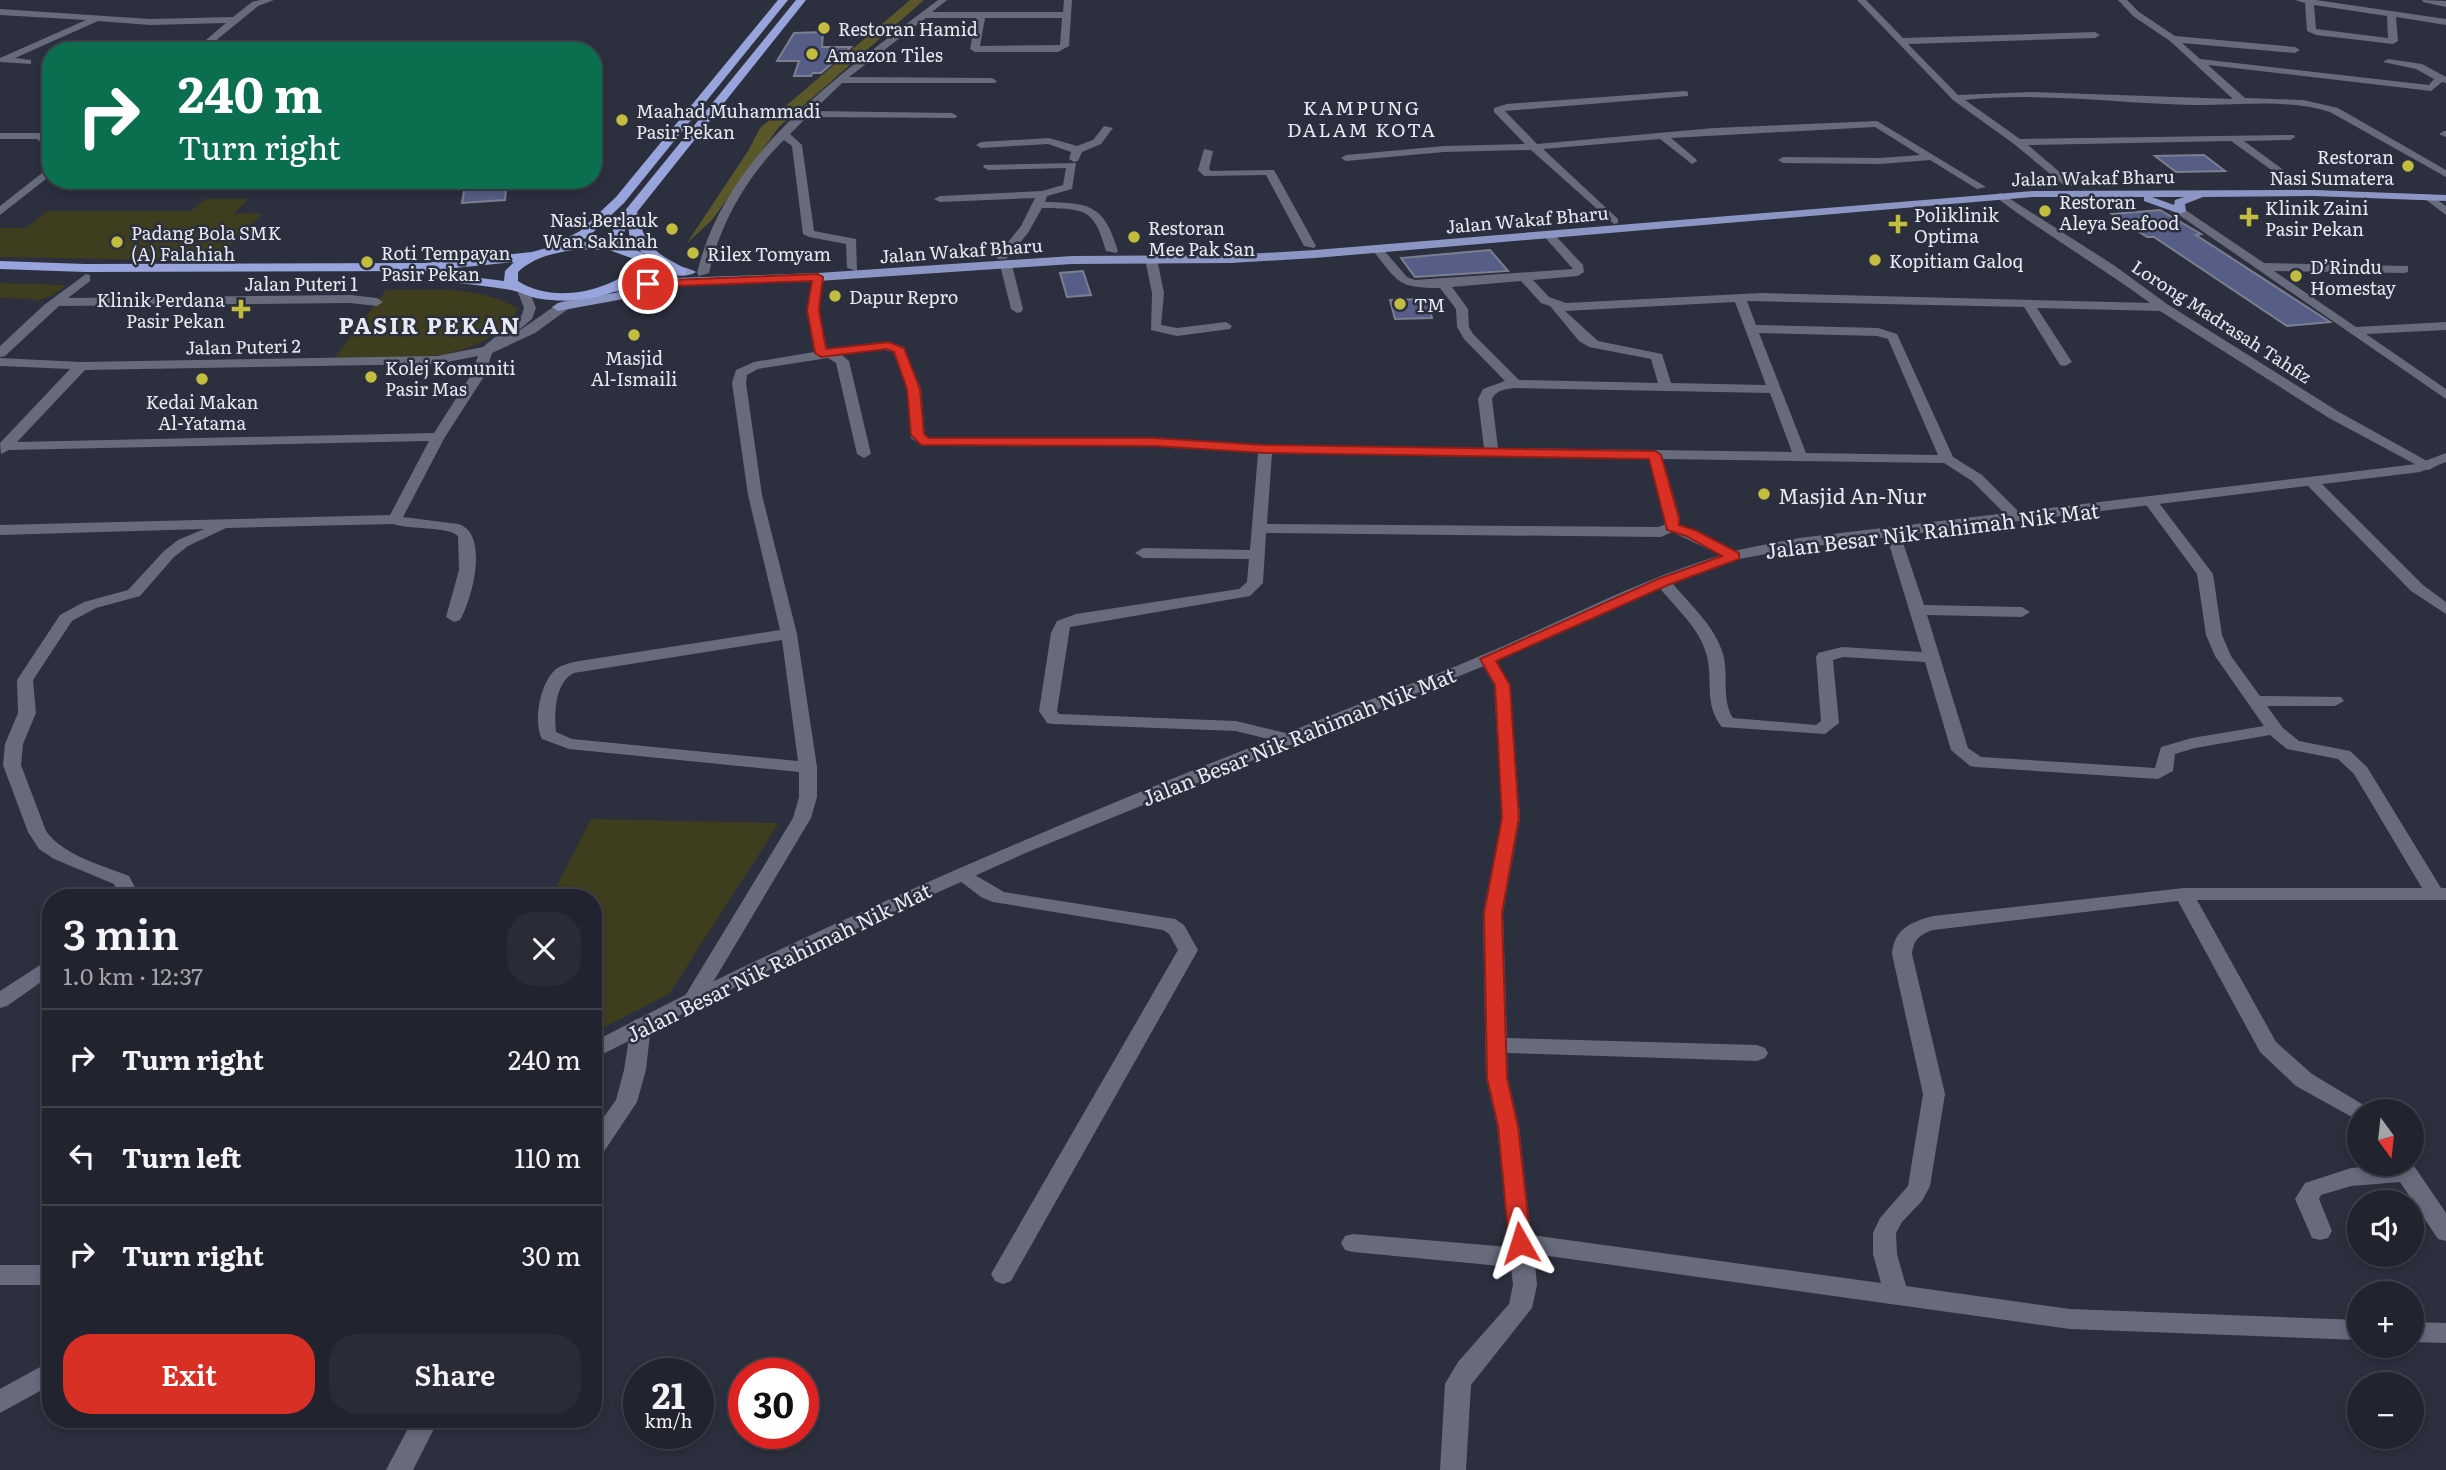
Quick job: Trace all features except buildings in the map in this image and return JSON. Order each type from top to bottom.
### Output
[{"type":"highway","points":[[0,265],[85,268],[424,267],[534,256],[555,249],[584,234],[620,200],[783,0]]},
{"type":"highway","points":[[0,277],[447,277],[559,296],[589,294],[611,288],[635,276],[642,269],[643,263],[640,257],[624,248],[618,240],[618,228],[801,0]]},
{"type":"highway","points":[[631,212],[637,239],[659,260],[681,272]]},
{"type":"highway","points":[[555,249],[592,245],[624,248]]},
{"type":"highway","points":[[519,288],[510,277],[512,271],[534,256]]},
{"type":"main road","name":"Jalan Wakaf Bharu","points":[[611,288],[675,282],[818,277],[1112,251],[1310,246],[1981,187],[2446,186]]},
{"type":"main road","name":"Jalan Wakaf Bharu","points":[[643,263],[654,268],[703,273],[1004,261],[1231,259],[1378,250],[2001,196],[2228,193],[2446,198]]},
{"type":"main road","points":[[2113,194],[2150,200],[2180,211],[2179,202],[2184,199],[2228,193]]},
{"type":"main road","points":[[558,307],[675,287],[785,279]]},
{"type":"street","points":[[208,42],[255,4],[270,0]]},
{"type":"street","points":[[703,273],[710,242],[717,226],[759,159],[839,80],[943,0]]},
{"type":"street","points":[[981,15],[974,47],[985,50],[1062,48],[1068,0]]},
{"type":"street","points":[[1861,0],[1956,98],[2018,142],[2070,185]]},
{"type":"street","points":[[2122,0],[2136,14],[2173,39],[2242,101]]},
{"type":"street","points":[[2426,0],[2446,4]]},
{"type":"street","points":[[2391,14],[2393,41],[2316,32],[2312,31],[2304,1],[2445,20]]},
{"type":"street","points":[[0,12],[150,22],[234,20]]},
{"type":"street","points":[[926,15],[1066,15]]},
{"type":"street","points":[[44,42],[97,19]]},
{"type":"street","points":[[1901,41],[2095,35]]},
{"type":"street","points":[[2173,39],[2295,50]]},
{"type":"street","points":[[28,62],[3,60],[42,43]]},
{"type":"street","points":[[2197,61],[2433,93],[2443,80],[2419,66],[2388,62]]},
{"type":"street","points":[[839,80],[992,81]]},
{"type":"street","points":[[1614,221],[1498,110],[1507,107],[1685,93]]},
{"type":"street","points":[[1956,98],[1986,95],[2106,96],[2328,107],[2446,174]]},
{"type":"street","points":[[806,114],[952,116]]},
{"type":"street","points":[[1346,158],[1444,149],[1534,147],[1663,136],[1877,124],[1981,187]]},
{"type":"street","points":[[981,145],[1049,141],[1077,150],[1097,142],[1108,128]]},
{"type":"street","points":[[783,134],[797,145],[809,234],[852,241],[853,268]]},
{"type":"street","points":[[0,136],[42,138]]},
{"type":"street","points":[[1663,136],[1692,161]]},
{"type":"street","points":[[2018,142],[2290,137]]},
{"type":"street","points":[[2233,138],[2300,185]]},
{"type":"street","points":[[1017,309],[1004,261],[1008,246],[1028,225],[1040,199],[1068,187],[1077,150]]},
{"type":"street","points":[[1208,151],[1203,170],[1208,174],[1270,172],[1310,246]]},
{"type":"street","points":[[1783,160],[1880,161],[1932,158]]},
{"type":"street","points":[[988,167],[1072,165]]},
{"type":"street","points":[[0,212],[42,177]]},
{"type":"street","name":"Lorong Madrasah Tahfiz","points":[[2001,196],[2112,269],[2163,307],[2334,415],[2429,466]]},
{"type":"street","points":[[2428,197],[2445,211]]},
{"type":"street","points":[[940,199],[1040,199],[1072,206],[1098,216],[1112,251]]},
{"type":"street","points":[[2180,211],[2446,395]]},
{"type":"street","points":[[1378,250],[1406,283],[1443,284],[1492,278],[1525,278],[1569,274],[1580,270],[1548,234]]},
{"type":"street","points":[[1151,259],[1158,293],[1155,327],[1177,332],[1226,326]]},
{"type":"street","points":[[2263,267],[2404,269]]},
{"type":"street","points":[[818,277],[813,310],[824,353]]},
{"type":"street","points":[[0,353],[86,278]]},
{"type":"street","points":[[1525,278],[1545,300],[1556,306],[1586,343],[1598,348],[1647,353],[1657,357],[1666,387]]},
{"type":"street","points":[[1443,284],[1463,310],[1466,317],[1463,327],[1468,336],[1515,384]]},
{"type":"street","points":[[395,519],[438,437],[478,375],[486,351],[528,316],[530,308],[519,288]]},
{"type":"street","points":[[486,351],[532,329],[558,307],[589,294]]},
{"type":"street","points":[[1556,306],[1762,297],[2163,307]]},
{"type":"street","name":"Jalan Puteri 1","points":[[56,302],[354,299],[377,302]]},
{"type":"street","points":[[1740,299],[1801,457]]},
{"type":"street","points":[[2029,305],[2065,362]]},
{"type":"street","points":[[2355,331],[2446,326]]},
{"type":"street","points":[[1752,329],[1878,332],[1893,337],[1947,459]]},
{"type":"street","points":[[694,999],[802,818],[808,797],[808,767],[789,634],[755,495],[739,383],[741,373],[754,366],[889,345],[900,350],[914,389],[917,435],[926,442],[1154,442],[1265,449],[1947,459],[1977,478],[2014,515]]},
{"type":"street","name":"Jalan Puteri 2","points":[[0,362],[81,366],[437,360],[486,351]]},
{"type":"street","points":[[824,353],[842,361],[864,454]]},
{"type":"street","points":[[2,448],[81,366]]},
{"type":"street","points":[[1492,453],[1485,399],[1488,392],[1499,386],[1515,384],[1775,389]]},
{"type":"street","points":[[2,448],[438,437]]},
{"type":"street","points":[[1265,449],[1255,583],[1244,593],[1076,619],[1063,624],[1059,633],[1048,711],[1053,719],[1236,726],[1284,738]]},
{"type":"street","points":[[1655,455],[1672,518],[1671,527]]},
{"type":"street","name":"Jalan Besar Nik Rahimah Nik Mat","points":[[602,1046],[694,999],[963,874],[1284,738],[1487,659],[1663,582],[1734,556],[1799,543],[2014,515],[2151,502],[2429,466],[2446,457]]},
{"type":"street","points":[[2312,482],[2417,587],[2446,609]]},
{"type":"street","points":[[2151,502],[2205,574],[2214,635],[2223,656],[2275,729],[2283,739],[2293,745],[2344,755],[2361,771],[2440,893]]},
{"type":"street","points":[[0,530],[395,519],[410,526],[460,529],[467,535],[469,544],[465,578],[454,617]]},
{"type":"street","points":[[126,889],[122,880],[61,855],[46,845],[37,832],[12,765],[14,744],[27,712],[25,680],[66,618],[75,611],[134,593],[169,554],[183,543],[230,524]]},
{"type":"street","points":[[1261,528],[1661,532],[1671,527],[1690,533],[1734,556]]},
{"type":"street","points":[[1893,531],[1960,750],[1976,762],[1988,765],[2158,774],[2164,771],[2166,751],[2192,743],[2275,729]]},
{"type":"street","points":[[1143,553],[1258,555]]},
{"type":"street","points":[[1663,582],[1705,636],[1714,652],[1719,705],[1724,720],[1728,723],[1819,730],[1830,723],[1824,657],[1828,654],[1842,652],[1930,657]]},
{"type":"street","points":[[1915,610],[2022,612]]},
{"type":"street","points":[[789,634],[579,666],[565,671],[556,677],[545,726],[548,735],[569,744],[808,767]]},
{"type":"street","points":[[1453,1470],[1458,1384],[1467,1369],[1520,1308],[1525,1285],[1508,1126],[1497,1078],[1493,913],[1511,818],[1502,685],[1487,659]]},
{"type":"street","points":[[2255,701],[2335,701]]},
{"type":"street","points":[[963,874],[988,893],[1000,898],[1168,924],[1177,930],[1188,950],[1003,1274]]},
{"type":"street","points":[[1896,1295],[1884,1249],[1883,1234],[1889,1220],[1917,1191],[1934,1094],[1902,954],[1905,937],[1921,926],[1933,923],[2184,894],[2440,893]]},
{"type":"street","points":[[2184,894],[2268,1047],[2304,1080],[2347,1106]]},
{"type":"street","points":[[0,1001],[42,971]]},
{"type":"street","points":[[602,1137],[626,1101],[635,1070],[641,1025]]},
{"type":"street","points":[[1497,1045],[1757,1053]]},
{"type":"street","points":[[2320,1231],[2307,1199],[2313,1189],[2357,1176]]},
{"type":"street","points":[[2407,1176],[2446,1232]]},
{"type":"street","points":[[1353,1243],[1521,1250],[1896,1295],[2070,1319],[2347,1330]]},
{"type":"street","points":[[0,1275],[42,1275]]},
{"type":"street","points":[[2424,1332],[2446,1333]]},
{"type":"street","points":[[0,1402],[42,1377]]},
{"type":"street","points":[[399,1470],[421,1428]]},
{"type":"shaded area","points":[[910,0],[924,0],[779,127],[712,220],[687,243],[748,151],[760,128]]},
{"type":"shaded area","name":"Padang Bola SMK (A) Falahiah","points":[[206,199],[248,199],[233,214],[263,213],[215,261],[0,257],[0,228],[26,228],[47,211],[191,211]]},
{"type":"shaded area","points":[[0,283],[66,285],[54,295],[33,302],[36,299],[0,298]]},
{"type":"shaded area","points":[[386,290],[470,292],[503,301],[518,309],[501,328],[481,342],[459,351],[409,358],[334,358]]},
{"type":"shaded area","points":[[591,819],[779,823],[669,994],[602,1028],[602,889],[556,889]]},
{"type":"place","name":"Restoran Hamid","points":[[824,28]]},
{"type":"place","name":"Amazon Tiles","points":[[812,54]]},
{"type":"place","name":"Maahad Muhammadi Pasir Pekan","points":[[622,120]]},
{"type":"place","name":"Restoran Nasi Sumatera","points":[[2408,166]]},
{"type":"place","name":"Restoran Aleya Seafood","points":[[2045,211]]},
{"type":"place","name":"Klinik Zaini Pasir Pekan","points":[[2249,217]]},
{"type":"place","name":"Poliklinik Optima","points":[[1898,224]]},
{"type":"place","name":"Nasi Berlauk Wan Sakinah","points":[[672,229]]},
{"type":"place","name":"Restoran Mee Pak San","points":[[1134,237]]},
{"type":"place","name":"Padang Bola SMK (A) Falahiah","points":[[117,242]]},
{"type":"place","name":"Rilex Tomyam","points":[[693,253]]},
{"type":"place","name":"Kopitiam Galoq","points":[[1875,260]]},
{"type":"place","name":"Roti Tempayan Pasir Pekan","points":[[367,262]]},
{"type":"place","name":"D’Rindu Homestay","points":[[2296,276]]},
{"type":"place","name":"Dapur Repro","points":[[835,296]]},
{"type":"place","name":"TM","points":[[1400,304]]},
{"type":"place","name":"Klinik Perdana Pasir Pekan","points":[[241,309]]},
{"type":"place","name":"Masjid Al-Ismaili","points":[[634,335]]},
{"type":"place","name":"Kolej Komuniti Pasir Mas","points":[[371,377]]},
{"type":"place","name":"Kedai Makan Al-Yatama","points":[[202,379]]},
{"type":"place","name":"Masjid An-Nur","points":[[1764,494]]},
{"type":"district","name":"KAMPUNG DALAM KOTA","points":[[1362,118]]},
{"type":"district","name":"PASIR PEKAN","points":[[430,324]]},
{"type":"route","points":[[648,284],[818,277],[813,310],[821,353],[880,345],[889,345],[900,350],[914,389],[917,435],[921,441],[926,442],[1154,442],[1265,449],[1655,455],[1672,518],[1671,527],[1690,533],[1734,556],[1663,582],[1487,659],[1502,685],[1511,818],[1493,913],[1497,1078],[1508,1126],[1520,1243]]}]
